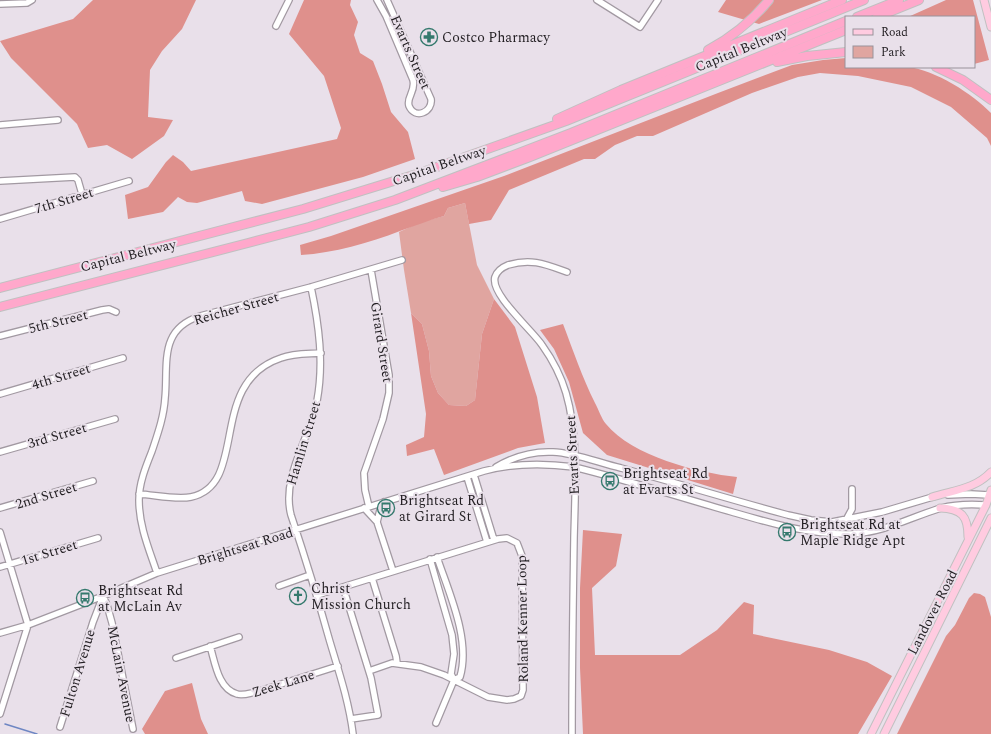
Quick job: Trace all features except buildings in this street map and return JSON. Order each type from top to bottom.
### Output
[{"type":"highway","points":[[682,65],[734,33],[769,0]]},
{"type":"highway","points":[[513,139],[621,90],[842,0]]},
{"type":"highway","name":"Capital Beltway","points":[[0,288],[303,209],[420,172],[566,121],[864,0]]},
{"type":"highway","points":[[859,16],[899,0]]},
{"type":"highway","points":[[879,16],[919,0]]},
{"type":"highway","name":"Capital Beltway","points":[[0,307],[308,227],[395,200],[571,133],[845,21]]},
{"type":"highway","points":[[395,200],[484,174],[845,30]]},
{"type":"highway","points":[[739,73],[791,58],[845,52]]},
{"type":"highway","points":[[938,68],[963,80],[991,100]]},
{"type":"main road","points":[[984,0],[991,27]]},
{"type":"main road","points":[[932,497],[974,485],[991,472]]},
{"type":"main road","name":"Landover Road","points":[[871,734],[968,540],[988,505],[990,493]]},
{"type":"main road","points":[[940,508],[950,508],[965,518],[968,526],[968,540]]},
{"type":"main road","name":"Landover Road","points":[[884,734],[991,518]]},
{"type":"street","points":[[0,4],[27,3],[32,0]]},
{"type":"street","points":[[276,26],[289,0]]},
{"type":"street","name":"Evarts Street","points":[[377,0],[386,16],[413,80],[414,88],[409,98],[410,108],[414,112],[424,113],[430,107],[432,103],[431,99],[388,0]]},
{"type":"street","points":[[597,0],[640,27],[658,0]]},
{"type":"street","points":[[0,125],[58,120]]},
{"type":"street","points":[[0,181],[75,177],[78,180],[82,194]]},
{"type":"street","name":"7th Street","points":[[0,219],[129,181]]},
{"type":"street","name":"Reicher Street","points":[[157,573],[142,525],[139,508],[139,494],[143,476],[161,424],[165,398],[168,351],[171,341],[177,331],[184,324],[200,316],[311,287],[402,260]]},
{"type":"street","name":"Evarts Street","points":[[566,272],[538,262],[521,262],[502,268],[496,274],[495,279],[496,288],[502,298],[542,345],[559,375],[571,414],[574,456],[572,734]]},
{"type":"street","name":"Girard Street","points":[[367,508],[364,473],[383,419],[390,393],[371,270]]},
{"type":"street","name":"Hamlin Street","points":[[311,287],[319,329],[321,353],[320,384],[317,403],[289,489],[289,510],[317,595],[338,666],[351,719],[353,734]]},
{"type":"street","name":"5th Street","points":[[0,336],[106,310],[116,312]]},
{"type":"street","points":[[139,494],[186,497],[197,495],[208,489],[217,480],[222,469],[236,404],[249,380],[259,370],[280,358],[297,354],[321,353]]},
{"type":"street","name":"4th Street","points":[[0,394],[123,358]]},
{"type":"street","name":"3rd Street","points":[[0,452],[115,418]]},
{"type":"street","name":"Brightseat Road","points":[[494,468],[509,460],[537,453],[560,453],[788,515],[811,520],[832,522],[882,512],[932,497],[990,493]]},
{"type":"street","name":"Brightseat Road","points":[[0,633],[28,625],[157,573],[494,468],[545,463],[574,467],[762,521],[814,532],[851,534],[862,533],[896,525],[940,508],[963,504],[988,505]]},
{"type":"street","points":[[474,474],[494,540]]},
{"type":"street","points":[[467,477],[488,542]]},
{"type":"street","name":"2nd Street","points":[[0,508],[93,480]]},
{"type":"street","points":[[846,520],[852,509],[852,489]]},
{"type":"street","points":[[377,522],[384,502]]},
{"type":"street","points":[[367,508],[377,522],[393,571]]},
{"type":"street","points":[[0,532],[28,625],[0,714]]},
{"type":"street","name":"1st Street","points":[[0,567],[98,538]]},
{"type":"street","name":"Roland Kenner Loop","points":[[317,595],[494,540],[507,538],[517,543],[522,554],[523,690],[521,696],[514,699],[494,698],[479,694],[444,675],[421,667],[392,663],[369,670]]},
{"type":"street","points":[[436,723],[454,680],[460,677],[464,656],[461,630],[438,557]]},
{"type":"street","points":[[430,559],[452,635],[454,654],[451,674],[454,680]]},
{"type":"street","points":[[279,586],[310,575]]},
{"type":"street","points":[[372,578],[397,663]]},
{"type":"street","points":[[343,587],[369,670],[378,715],[351,719]]},
{"type":"street","name":"Fulton Avenue","points":[[60,727],[93,622],[103,596]]},
{"type":"street","name":"McLain Avenue","points":[[103,596],[112,623],[133,729]]},
{"type":"street","points":[[176,658],[239,636]]},
{"type":"street","name":"Zeek Lane","points":[[210,646],[222,681],[228,690],[237,694],[246,695],[338,666]]},
{"type":"green space","points":[[465,203],[477,265],[494,299],[482,334],[475,400],[466,406],[449,405],[438,393],[431,376],[429,351],[422,324],[411,313],[399,232],[421,222],[444,216],[448,208]]},
{"type":"shaded area","points":[[93,0],[196,0],[182,29],[162,51],[150,70],[148,117],[173,120],[164,136],[132,159],[107,145],[88,148],[77,124],[11,58],[0,41],[73,19]]},
{"type":"shaded area","points":[[304,0],[351,0],[350,5],[358,22],[354,35],[360,53],[373,61],[391,112],[408,132],[415,159],[363,177],[262,204],[245,201],[242,191],[197,203],[187,202],[178,197],[163,212],[128,219],[125,195],[148,187],[166,162],[173,155],[183,162],[191,171],[337,139],[341,128],[324,76],[289,34]]},
{"type":"shaded area","points":[[726,0],[822,0],[759,24],[718,12]]},
{"type":"shaded area","points":[[946,0],[973,0],[989,60],[975,64],[975,16],[910,16]]},
{"type":"shaded area","points":[[845,58],[845,68],[919,69],[953,84],[974,98],[991,113],[991,146],[987,138],[951,107],[911,87],[858,76],[820,73],[798,77],[752,93],[653,136],[637,136],[615,145],[595,159],[584,159],[509,190],[491,220],[469,224],[465,203],[448,208],[444,216],[376,240],[339,250],[301,255],[300,245],[331,236],[504,176],[792,65]]},
{"type":"shaded area","points":[[494,299],[515,327],[537,397],[545,443],[518,448],[444,475],[434,449],[407,456],[406,445],[424,437],[426,414],[411,313],[422,324],[429,351],[431,376],[438,393],[449,405],[466,406],[475,400],[482,334]]},
{"type":"shaded area","points":[[563,324],[578,364],[601,417],[617,435],[649,454],[667,461],[704,472],[737,477],[733,494],[607,455],[583,433],[569,382],[554,349],[540,330]]},
{"type":"shaded area","points":[[583,530],[622,534],[616,566],[592,588],[595,655],[680,655],[717,630],[744,602],[754,605],[753,634],[829,650],[867,662],[892,676],[858,734],[583,734],[580,668],[580,588]]},
{"type":"shaded area","points":[[974,593],[985,597],[991,617],[991,734],[897,734],[946,636],[955,625],[969,598]]},
{"type":"shaded area","points":[[192,683],[201,719],[208,734],[145,734],[142,729],[165,691]]},
{"type":"waterway","points":[[5,724],[37,734]]},
{"type":"place","name":"Costco Pharmacy","points":[[429,37]]},
{"type":"place","name":"Brightseat Rd at Evarts St","points":[[610,481]]},
{"type":"place","name":"Brightseat Rd at Girard St","points":[[386,508]]},
{"type":"place","name":"Brightseat Rd at Maple Ridge Apt","points":[[787,532]]},
{"type":"place","name":"Christ Mission Church","points":[[298,596]]},
{"type":"place","name":"Brightseat Rd at McLain Av","points":[[85,598]]}]
